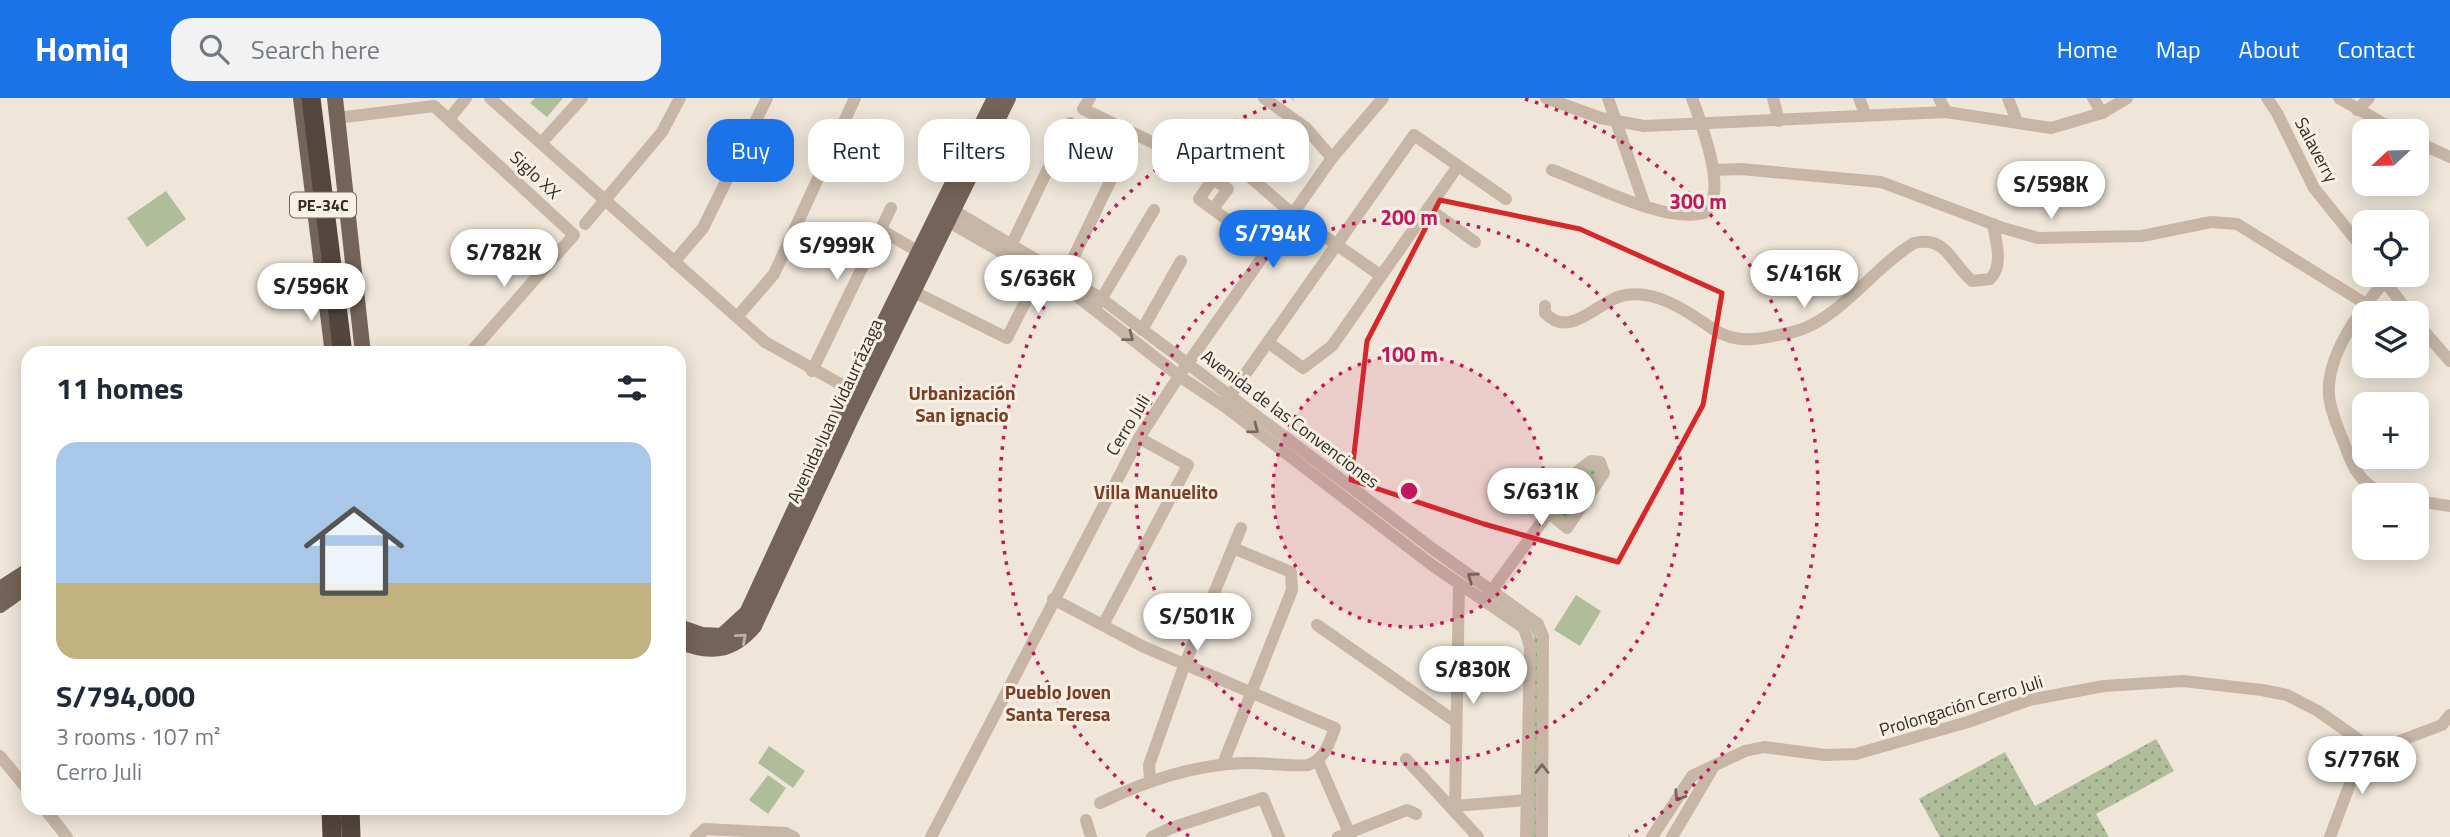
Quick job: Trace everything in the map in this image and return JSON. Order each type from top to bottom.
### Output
[{"type":"highway","name":"PE-34C","points":[[311,98],[345,328],[351,346]]},
{"type":"highway","name":"PE-34C","points":[[324,98],[345,328],[344,346]]},
{"type":"highway","points":[[331,815],[331,837]]},
{"type":"highway","points":[[351,815],[351,837]]},
{"type":"main road","points":[[301,98],[332,346]]},
{"type":"main road","points":[[334,98],[362,346]]},
{"type":"main road","name":"Avenida Juan Vidaurrázaga","points":[[686,643],[708,651],[721,649],[734,645],[754,626],[945,213],[995,98]]},
{"type":"main road","name":"Avenida Juan Vidaurrázaga","points":[[686,629],[702,635],[722,636],[747,613],[851,390],[908,289],[919,253],[945,213],[1008,98]]},
{"type":"main road","points":[[0,589],[21,575]]},
{"type":"main road","points":[[0,605],[21,590]]},
{"type":"street","points":[[337,118],[434,106],[449,119],[466,98]]},
{"type":"street","points":[[490,98],[765,342],[812,371],[851,390]]},
{"type":"street","points":[[542,142],[582,98]]},
{"type":"street","points":[[585,224],[662,132],[680,98]]},
{"type":"street","points":[[674,262],[703,228],[767,98]]},
{"type":"street","points":[[737,317],[774,274],[855,98]]},
{"type":"street","points":[[1090,98],[1083,109],[1103,119]]},
{"type":"street","name":"Cerro Juli","points":[[931,837],[1139,438],[1178,376],[1332,158],[1383,98]]},
{"type":"street","points":[[1546,98],[1615,121],[1644,126],[1945,112],[2051,128],[2102,114],[2127,98]]},
{"type":"street","points":[[1608,98],[1645,206]]},
{"type":"street","points":[[1552,170],[1645,206],[1681,216],[1704,213],[1711,202],[1715,170],[1692,98]]},
{"type":"street","points":[[1773,98],[1779,121]]},
{"type":"street","points":[[1859,98],[1865,114]]},
{"type":"street","points":[[1939,98],[1945,112]]},
{"type":"street","points":[[2008,98],[2017,122]]},
{"type":"street","points":[[2093,98],[2102,114]]},
{"type":"street","name":"Salaverry","points":[[2266,98],[2277,113],[2314,188],[2352,235]]},
{"type":"street","points":[[2339,98],[2374,119]]},
{"type":"street","points":[[2357,110],[2369,98]]},
{"type":"street","points":[[1273,100],[1306,128],[1332,158]]},
{"type":"street","name":"Siglo XX","points":[[449,119],[574,235],[476,346]]},
{"type":"street","points":[[1227,400],[1414,135],[1506,199]]},
{"type":"street","points":[[1138,136],[1161,145],[1213,178],[1199,199],[1267,249]]},
{"type":"street","points":[[2429,147],[2450,157]]},
{"type":"street","points":[[1269,343],[1303,368],[1332,346],[1458,166]]},
{"type":"street","points":[[1715,170],[1741,169],[1871,180],[1905,190],[1993,225],[2038,238],[2141,236],[2211,222],[2236,225],[2361,301]]},
{"type":"street","points":[[1008,251],[1044,177]]},
{"type":"street","points":[[1064,277],[1110,182]]},
{"type":"street","points":[[1256,182],[1294,215],[1380,275]]},
{"type":"street","points":[[812,371],[891,208]]},
{"type":"street","points":[[1428,208],[1475,242]]},
{"type":"street","points":[[1098,304],[1154,210]]},
{"type":"street","name":"Avenida de las Convenciones","points":[[945,213],[1073,293],[1098,304],[1142,330],[1227,400],[1488,596],[1524,628],[1529,641],[1527,837]]},
{"type":"street","points":[[1545,306],[1545,313],[1552,319],[1576,321],[1619,297],[1635,295],[1676,305],[1717,332],[1740,339],[1758,339],[1814,323],[1905,249],[1926,240],[1939,243],[1972,281],[1990,279],[1997,270],[1998,261],[1993,225]]},
{"type":"street","points":[[881,230],[919,253]]},
{"type":"street","points":[[1142,330],[1181,261]]},
{"type":"street","points":[[908,289],[1007,338],[1041,271]]},
{"type":"street","name":"Avenida de las Convenciones","points":[[1041,271],[1064,277],[1178,376],[1227,400]]},
{"type":"street","points":[[2389,287],[2400,301]]},
{"type":"street","points":[[2352,327],[2340,347],[2329,394],[2354,472],[2364,483]]},
{"type":"street","points":[[2429,337],[2450,361]]},
{"type":"street","points":[[1103,625],[1188,465],[1139,438]]},
{"type":"street","points":[[1591,461],[1600,462],[1604,473],[1567,528],[1549,512],[1537,503],[1591,461]]},
{"type":"street","points":[[2429,503],[2450,506]]},
{"type":"street","name":"Avenida de las Convenciones","points":[[1369,508],[1459,584],[1534,620],[1543,636],[1542,837]]},
{"type":"street","points":[[1488,596],[1549,512]]},
{"type":"street","points":[[1150,779],[1149,765],[1184,666],[1241,528]]},
{"type":"street","points":[[1223,764],[1249,692],[1292,590],[1291,572],[1233,548]]},
{"type":"street","points":[[1455,809],[1459,584]]},
{"type":"street","points":[[1053,599],[1184,666],[1332,724],[1335,728],[1324,754],[1318,761],[1303,766],[1275,762],[1223,764],[1150,779],[1100,803]]},
{"type":"street","points":[[1317,625],[1456,722]]},
{"type":"street","name":"Prolongación Cerro Juli","points":[[1652,837],[1692,776],[1745,751],[1764,747],[1825,755],[1874,751],[2029,700],[2104,686],[2183,681],[2287,695],[2318,711],[2365,744]]},
{"type":"street","points":[[2330,837],[2365,744],[2394,743],[2442,725],[2450,715]]},
{"type":"street","points":[[0,756],[21,782]]},
{"type":"street","points":[[1406,759],[1478,837]]},
{"type":"street","points":[[1318,761],[1346,836],[1407,810],[1416,814]]},
{"type":"street","points":[[1672,837],[1714,766]]},
{"type":"street","points":[[1153,837],[1263,798],[1279,837]]},
{"type":"street","points":[[1455,809],[1527,800]]},
{"type":"street","points":[[50,815],[67,837]]},
{"type":"street","points":[[1086,820],[1091,837]]},
{"type":"street","points":[[698,836],[705,829],[786,833],[794,837]]},
{"type":"highlighted area","points":[[1440,200],[1580,229],[1722,293],[1703,405],[1618,562],[1484,524],[1351,480],[1367,341]]},
{"type":"green space","points":[[535,98],[563,98],[547,117],[530,103]]},
{"type":"green space","points":[[166,191],[186,219],[147,247],[127,218]]},
{"type":"green space","points":[[1591,465],[1601,469],[1566,523],[1543,504]]},
{"type":"green space","points":[[1576,595],[1601,611],[1580,646],[1554,630]]},
{"type":"green space","points":[[1495,597],[1532,624],[1538,641],[1536,837],[1532,837],[1534,637],[1530,627]]},
{"type":"green space","points":[[2156,739],[2174,771],[2096,814],[2109,837],[1940,837],[1919,799],[2005,752],[2035,806]]},
{"type":"green space","points":[[769,746],[805,771],[793,788],[758,763]]},
{"type":"green space","points":[[768,775],[786,788],[768,814],[749,800]]},
{"type":"district","name":"Urbanización San ignacio","points":[[962,404]]},
{"type":"district","name":"Villa Manuelito","points":[[1156,492]]},
{"type":"district","name":"Pueblo Joven Santa Teresa","points":[[1058,703]]}]
